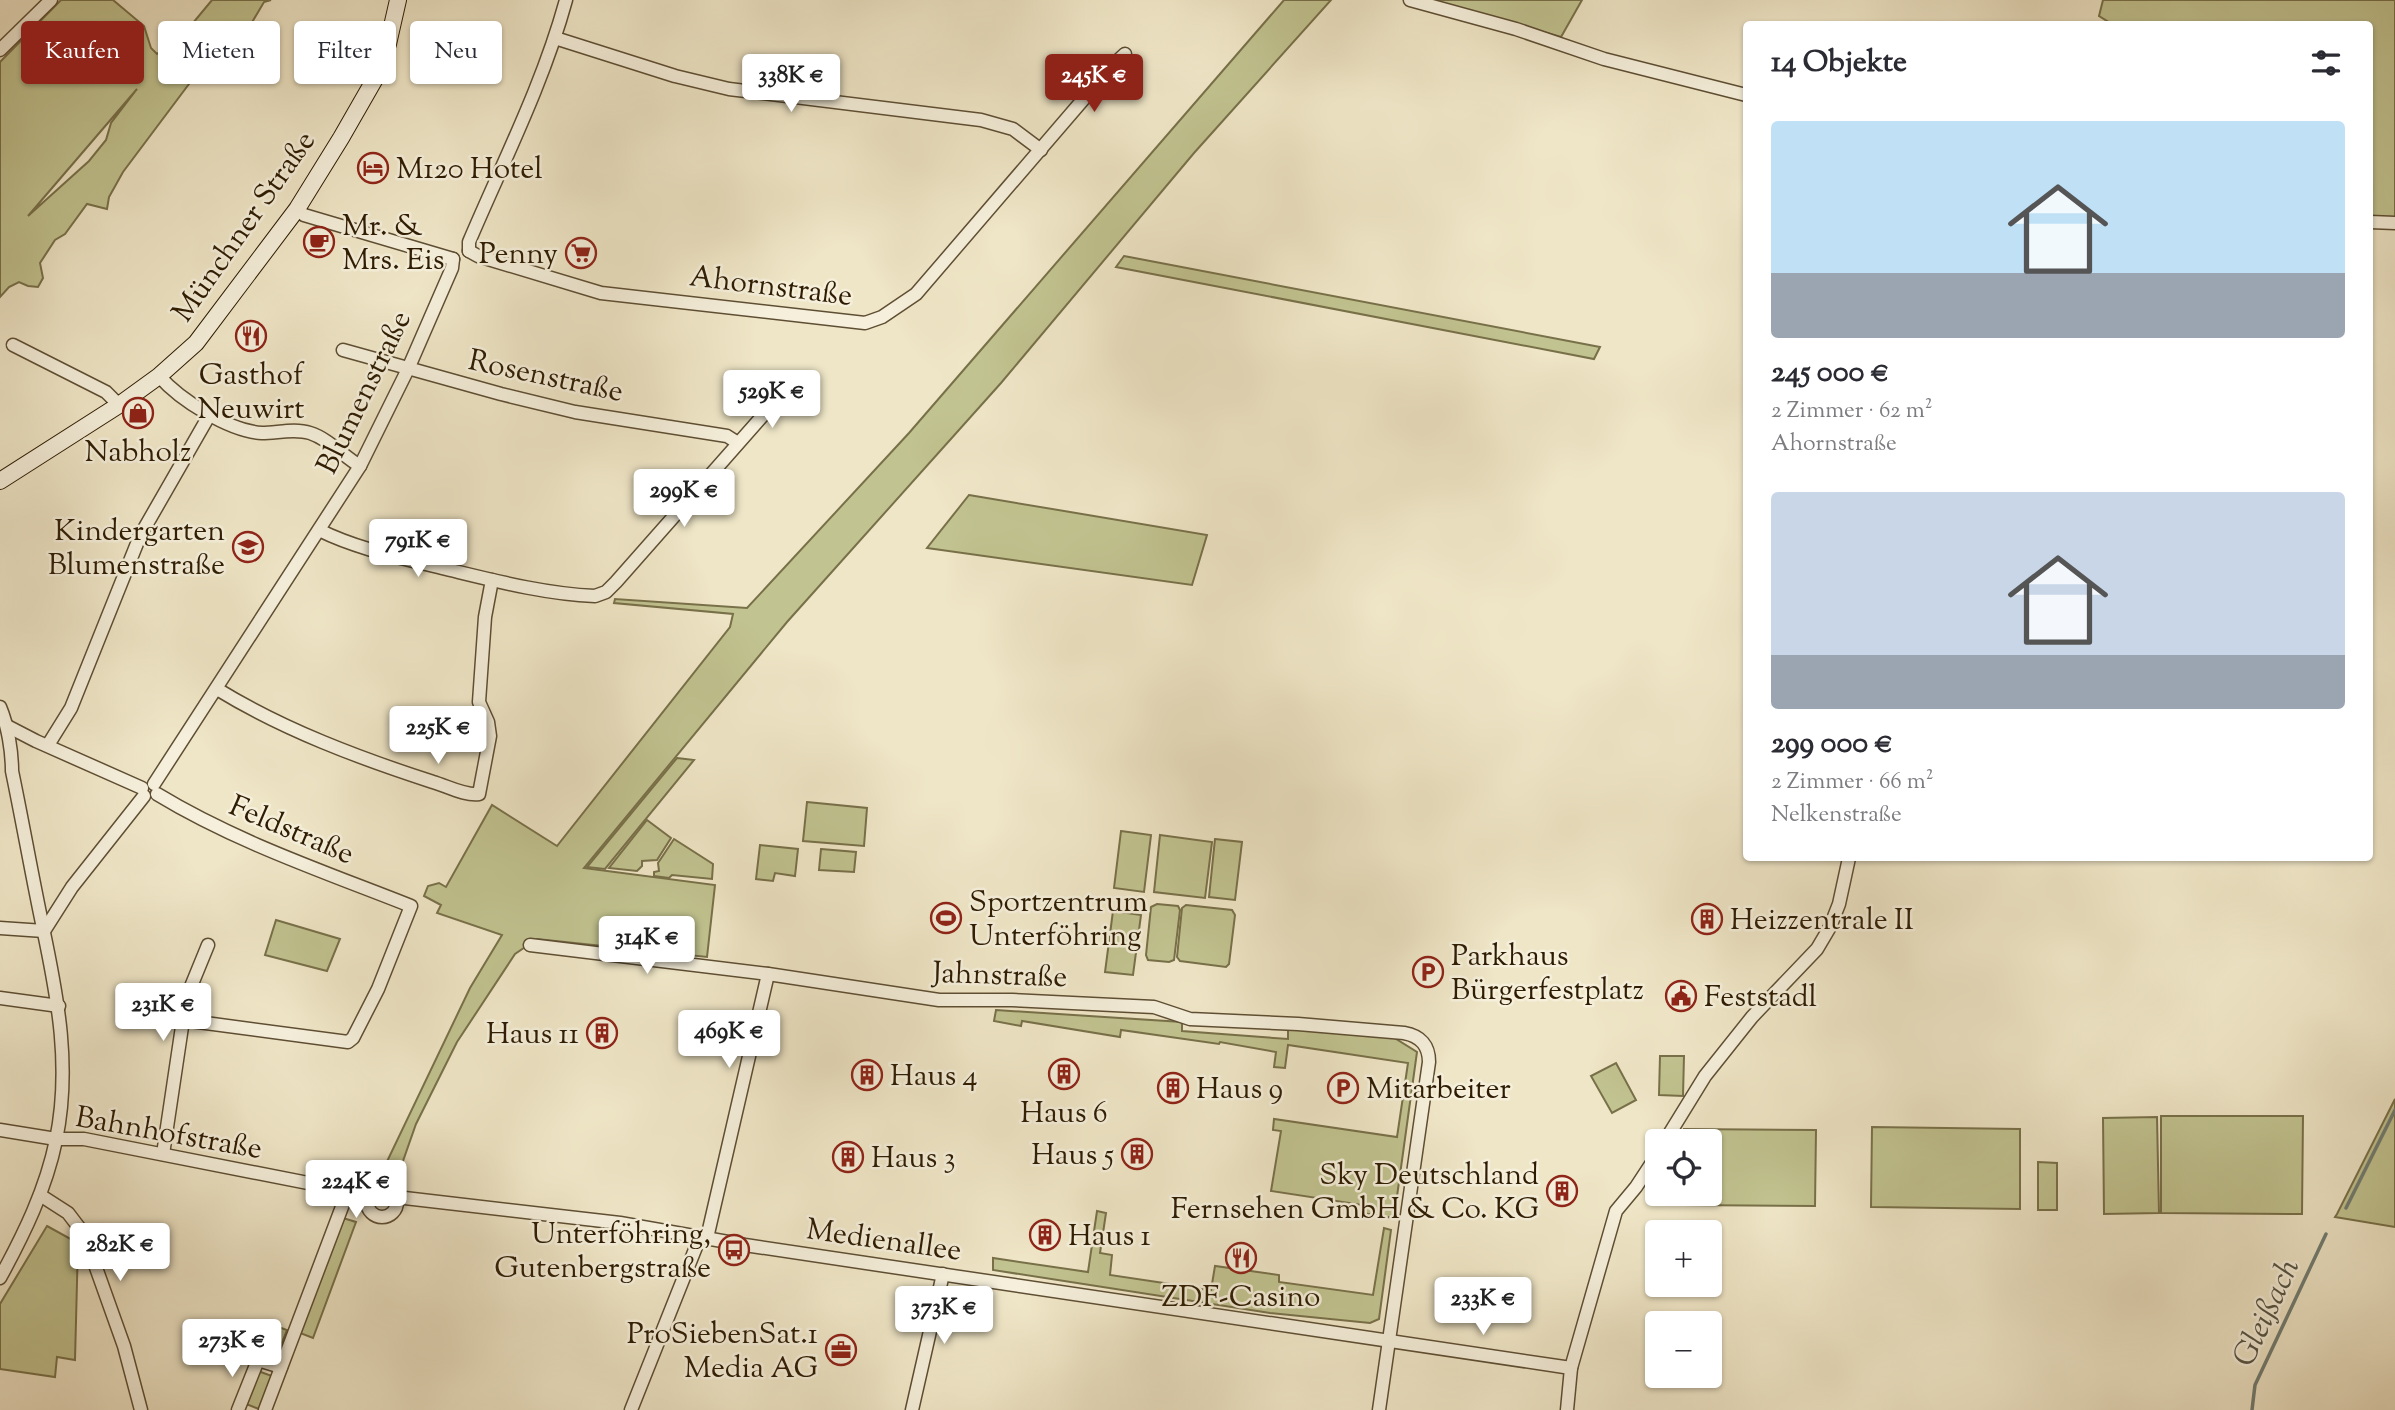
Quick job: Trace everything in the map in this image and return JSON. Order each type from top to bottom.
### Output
[{"type":"main road","name":"Münchner Straße","points":[[0,481],[119,405],[159,376],[196,343],[297,209],[376,77],[388,44],[398,0]]},
{"type":"street","points":[[0,50],[51,0]]},
{"type":"street","points":[[297,209],[304,215],[453,259],[468,251],[469,242],[555,38],[566,0]]},
{"type":"street","points":[[1410,0],[1516,29],[1604,59],[1743,94]]},
{"type":"street","points":[[555,38],[675,76],[729,89],[981,120],[1013,129],[1041,150]]},
{"type":"street","name":"Ahornstraße","points":[[468,251],[601,293],[865,323],[895,310],[916,294],[1125,54]]},
{"type":"street","points":[[2373,222],[2395,223]]},
{"type":"street","name":"Blumenstraße","points":[[44,931],[72,887],[149,791],[360,466],[408,369],[452,268],[453,259]]},
{"type":"street","points":[[13,345],[106,392],[119,405]]},
{"type":"street","name":"Rosenstraße","points":[[343,350],[575,412],[727,436],[738,443]]},
{"type":"street","points":[[159,376],[181,396],[209,414],[242,429],[258,432],[307,432],[360,466]]},
{"type":"street","points":[[319,530],[402,558],[492,580],[595,596],[606,592],[781,395]]},
{"type":"street","points":[[13,754],[42,743],[71,708],[140,536],[209,414]]},
{"type":"street","points":[[217,690],[300,731],[372,762],[463,791],[479,793],[490,736],[488,722],[479,702],[485,617],[492,580]]},
{"type":"street","points":[[0,707],[13,754],[6,772],[44,931],[59,1006],[64,1062],[63,1092],[56,1139],[40,1195],[23,1236],[0,1278]]},
{"type":"street","name":"Feldstraße","points":[[7,726],[149,791],[223,830],[411,906],[378,989],[353,1038],[348,1042],[183,1020]]},
{"type":"street","points":[[1672,1129],[1705,1076],[1752,1017],[1817,949],[1839,904],[1848,861]]},
{"type":"street","points":[[0,928],[44,931]]},
{"type":"street","points":[[163,1154],[183,1020],[190,989],[208,945]]},
{"type":"street","name":"Jahnstraße","points":[[530,945],[768,974],[939,1000],[1012,1000],[1154,1007],[1190,1019],[1298,1024],[1412,1034],[1424,1043],[1429,1052],[1428,1071],[1389,1339]]},
{"type":"street","points":[[631,1410],[704,1238],[768,974]]},
{"type":"street","points":[[0,998],[59,1006]]},
{"type":"street","name":"Bahnhofstraße","points":[[0,1130],[56,1139],[84,1139],[369,1195]]},
{"type":"street","points":[[1567,1410],[1571,1368],[1616,1211],[1645,1173]]},
{"type":"street","points":[[376,1189],[392,1191],[396,1197],[393,1211],[380,1217],[369,1209],[369,1195],[376,1189]]},
{"type":"street","points":[[265,1410],[348,1191]]},
{"type":"street","points":[[40,1195],[68,1213],[84,1234],[124,1346],[141,1410]]},
{"type":"street","name":"Medienallee","points":[[396,1197],[620,1223],[704,1238],[1571,1368]]},
{"type":"street","points":[[912,1410],[943,1274]]},
{"type":"street","points":[[1379,1410],[1389,1339]]},
{"type":"street","points":[[238,1410],[258,1360],[281,1367]]},
{"type":"green space","points":[[61,0],[113,0],[138,21],[40,21]]},
{"type":"green space","points":[[212,0],[271,0],[264,2],[253,21],[195,21]]},
{"type":"green space","points":[[1284,0],[1331,0],[1194,153],[1001,383],[787,622],[584,868],[715,885],[707,957],[537,939],[515,954],[457,1042],[416,1124],[397,1178],[381,1174],[470,988],[502,935],[437,913],[441,905],[424,896],[428,886],[439,883],[446,887],[492,805],[557,846],[730,627],[733,614],[614,603],[615,599],[747,608],[909,433]]},
{"type":"green space","points":[[1432,0],[1582,0],[1561,37]]},
{"type":"green space","points":[[2103,0],[2395,0],[2395,218],[2373,218],[2373,21],[2107,21],[2099,16]]},
{"type":"green space","points":[[144,26],[151,48],[158,53],[158,84],[189,84],[123,172],[109,197],[107,209],[87,204],[65,234],[55,240],[40,263],[43,278],[38,287],[19,282],[9,287],[0,297],[0,62],[21,41],[21,84],[144,84]],"holes":[[[137,89],[111,123],[106,140],[89,161],[28,216]]]},
{"type":"green space","points":[[1124,256],[1600,347],[1594,359],[1116,267]]},
{"type":"green space","points":[[969,495],[1207,535],[1192,585],[927,548]]},
{"type":"green space","points":[[677,758],[694,760],[605,869],[587,867]]},
{"type":"green space","points":[[807,802],[867,808],[864,846],[803,841]]},
{"type":"green space","points":[[647,820],[671,838],[657,860],[642,861],[642,866],[637,871],[609,868]]},
{"type":"green space","points":[[1121,831],[1151,835],[1144,892],[1114,888]]},
{"type":"green space","points":[[1160,835],[1212,842],[1205,898],[1154,892]]},
{"type":"green space","points":[[674,839],[713,864],[712,879],[654,876],[654,872],[659,871],[658,863]]},
{"type":"green space","points":[[1215,839],[1242,842],[1235,900],[1209,897]]},
{"type":"green space","points":[[760,845],[798,849],[795,876],[775,873],[773,881],[756,879]]},
{"type":"green space","points":[[821,849],[856,852],[854,872],[819,870]]},
{"type":"green space","points":[[1157,904],[1178,906],[1180,910],[1174,960],[1169,962],[1148,960],[1146,955],[1151,907]]},
{"type":"green space","points":[[1186,905],[1232,910],[1235,915],[1229,964],[1226,967],[1180,961],[1177,957],[1182,908]]},
{"type":"green space","points":[[1113,911],[1141,915],[1133,975],[1105,972]]},
{"type":"green space","points":[[276,920],[340,939],[327,971],[265,955]]},
{"type":"green space","points":[[996,1010],[1182,1022],[1182,1031],[1288,1039],[1288,1028],[1388,1034],[1417,1052],[1394,1218],[1362,1213],[1363,1205],[1271,1191],[1281,1131],[1273,1130],[1274,1119],[1397,1137],[1408,1063],[1288,1045],[1285,1068],[1274,1067],[1276,1052],[1121,1030],[1120,1037],[1022,1021],[1021,1026],[994,1021]]},
{"type":"green space","points":[[1660,1056],[1684,1056],[1683,1096],[1659,1095]]},
{"type":"green space","points":[[1616,1063],[1636,1100],[1612,1113],[1591,1076]]},
{"type":"green space","points":[[2395,1099],[2395,1227],[2335,1217],[2337,1214]]},
{"type":"green space","points":[[2161,1116],[2303,1116],[2302,1214],[2161,1213]]},
{"type":"green space","points":[[2157,1117],[2159,1213],[2104,1214],[2103,1118]]},
{"type":"green space","points":[[1872,1127],[2020,1129],[2020,1209],[1871,1207]]},
{"type":"green space","points":[[1722,1129],[1816,1130],[1815,1206],[1722,1205]]},
{"type":"green space","points":[[2038,1162],[2057,1163],[2057,1210],[2038,1210]]},
{"type":"green space","points":[[1097,1211],[1106,1213],[1100,1253],[1112,1255],[1110,1275],[1211,1290],[1215,1266],[1279,1275],[1279,1282],[1373,1295],[1384,1228],[1391,1230],[1379,1319],[1370,1323],[1270,1313],[993,1270],[993,1258],[1088,1272]]},
{"type":"green space","points":[[343,1218],[356,1222],[313,1338],[300,1333]]},
{"type":"green space","points":[[47,1226],[78,1243],[75,1360],[57,1357],[55,1377],[0,1369],[0,1304]]},
{"type":"green space","points":[[273,1325],[287,1330],[277,1355],[264,1350]]},
{"type":"green space","points":[[258,1371],[272,1376],[259,1409],[246,1404]]},
{"type":"waterway","name":"Gleißach","points":[[2346,1208],[2395,1110]]},
{"type":"waterway","name":"Gleißach","points":[[2252,1410],[2255,1385],[2326,1234]]},
{"type":"place","name":"M120 Hotel","points":[[373,168]]},
{"type":"place","name":"Mr. & Mrs. Eis","points":[[319,242]]},
{"type":"place","name":"Penny","points":[[581,253]]},
{"type":"place","name":"Gasthof Neuwirt","points":[[251,336]]},
{"type":"place","name":"Nabholz","points":[[138,413]]},
{"type":"place","name":"Kindergarten Blumenstraße","points":[[248,547]]},
{"type":"place","name":"Sportzentrum Unterföhring","points":[[946,918]]},
{"type":"place","name":"Heizzentrale II","points":[[1707,919]]},
{"type":"place","name":"Parkhaus Bürgerfestplatz","points":[[1428,972]]},
{"type":"place","name":"Feststadl","points":[[1681,996]]},
{"type":"place","name":"Haus 11","points":[[602,1033]]},
{"type":"place","name":"Haus 6","points":[[1064,1074]]},
{"type":"place","name":"Haus 4","points":[[867,1075]]},
{"type":"place","name":"Haus 9","points":[[1173,1088]]},
{"type":"place","name":"Mitarbeiter","points":[[1343,1088]]},
{"type":"place","name":"Haus 5","points":[[1137,1154]]},
{"type":"place","name":"Haus 3","points":[[848,1157]]},
{"type":"place","name":"Sky Deutschland Fernsehen GmbH & Co. KG","points":[[1562,1191]]},
{"type":"place","name":"Haus 1","points":[[1045,1235]]},
{"type":"place","name":"Unterföhring, Gutenbergstraße","points":[[734,1250]]},
{"type":"place","name":"ZDF-Casino","points":[[1241,1258]]},
{"type":"place","name":"ProSiebenSat.1 Media AG","points":[[841,1350]]}]
